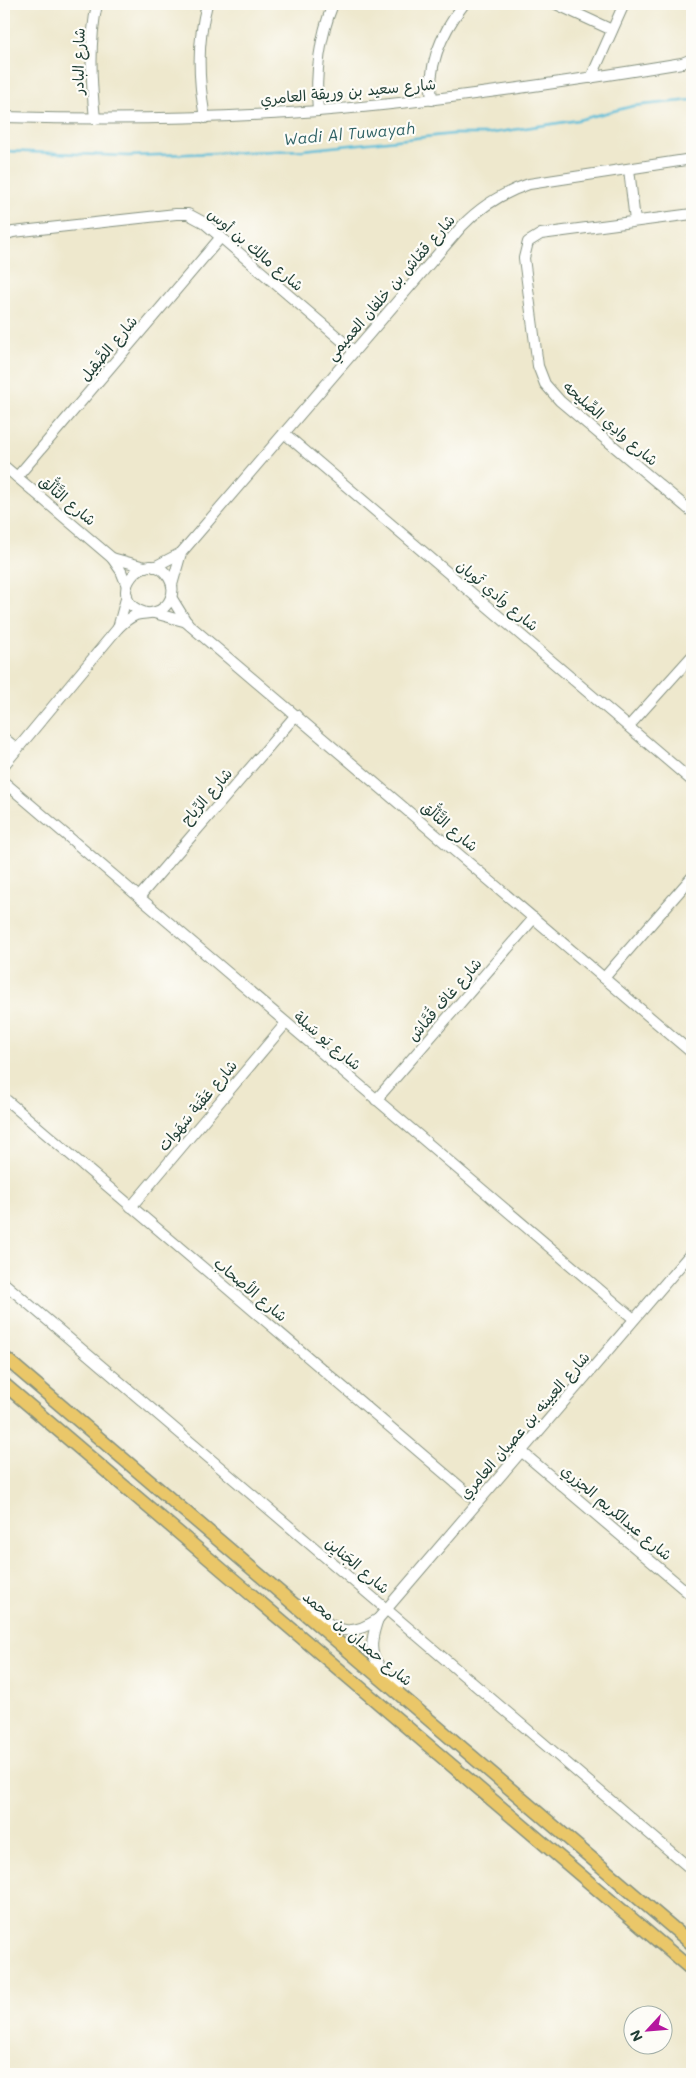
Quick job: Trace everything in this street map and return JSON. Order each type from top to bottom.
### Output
[{"type":"main road","name":"شارع حمدان بن محمد","points":[[4,1357],[692,1944]]},
{"type":"main road","points":[[4,1384],[692,1970]]},
{"type":"street","name":"شارع البادر","points":[[95,119],[91,85],[91,51],[97,4]]},
{"type":"street","points":[[205,118],[200,87],[198,55],[207,4]]},
{"type":"street","points":[[318,111],[317,64],[321,41],[333,4]]},
{"type":"street","points":[[432,100],[430,88],[433,61],[449,26],[464,4]]},
{"type":"street","points":[[556,4],[612,30]]},
{"type":"street","points":[[592,78],[624,4]]},
{"type":"street","name":"شارع سعيد بن وريقة العامري","points":[[4,117],[95,119],[205,118],[318,111],[432,100],[592,78],[682,63],[692,59]]},
{"type":"street","name":"شارع قمّاش بن خلفان العميمي","points":[[150,567],[180,552],[462,226],[492,200],[529,184],[692,159]]},
{"type":"street","points":[[629,169],[635,221]]},
{"type":"street","name":"شارع مالِك بن أوس","points":[[4,235],[13,232],[182,214],[198,218],[354,351]]},
{"type":"street","name":"شارع وادِي الصِّليحه","points":[[692,214],[541,234],[528,242],[524,258],[536,355],[541,376],[552,392],[616,449],[692,512]]},
{"type":"street","name":"شارع الصَّقِيل","points":[[17,477],[221,237]]},
{"type":"street","name":"شارع واَدي ثَوبان","points":[[284,433],[692,780]]},
{"type":"street","name":"شارع التَّألُّق","points":[[4,466],[112,558],[121,571],[127,590]]},
{"type":"street","name":"شارع قمّاش بن خلفان العميمي","points":[[172,586],[180,552]]},
{"type":"street","name":"شارع التَّألُّق","points":[[112,558],[150,567]]},
{"type":"street","points":[[4,766],[118,628],[130,618],[150,613],[166,606],[171,598],[172,586],[164,572],[150,567],[133,573],[118,628]]},
{"type":"street","points":[[127,590],[136,609],[150,613]]},
{"type":"street","name":"شارع التَّألُّق","points":[[171,598],[188,623],[692,1053]]},
{"type":"street","name":"شارع التَّألُّق","points":[[150,613],[188,623]]},
{"type":"street","points":[[629,726],[692,656]]},
{"type":"street","name":"شارع الرِّياح","points":[[138,897],[296,715]]},
{"type":"street","points":[[4,738],[17,750]]},
{"type":"street","name":"شارع يَو سَبلة","points":[[4,782],[634,1319]]},
{"type":"street","points":[[604,978],[692,877]]},
{"type":"street","name":"شارع غاف قُمَّاش","points":[[376,1100],[534,918]]},
{"type":"street","name":"شارع عَقَبَة سَهَوات","points":[[131,1207],[286,1023]]},
{"type":"street","name":"شارع الأصحاب","points":[[4,1098],[478,1502]]},
{"type":"street","name":"شارع العيينه بن عصيان العامري","points":[[288,1599],[310,1610],[332,1626],[344,1630],[357,1630],[378,1618],[692,1252]]},
{"type":"street","name":"شارع الجَنايِن","points":[[4,1283],[692,1870]]},
{"type":"street","name":"شارع عبدالكريم الجزري","points":[[521,1451],[692,1596]]},
{"type":"street","name":"شارع العيينه بن عصيان العامري","points":[[378,1618],[371,1643],[374,1659],[418,1710]]},
{"type":"waterway","name":"Wadi Al Tuwayah","points":[[4,151],[128,156],[303,150],[453,134],[486,134],[578,120],[633,106],[692,100]]}]
